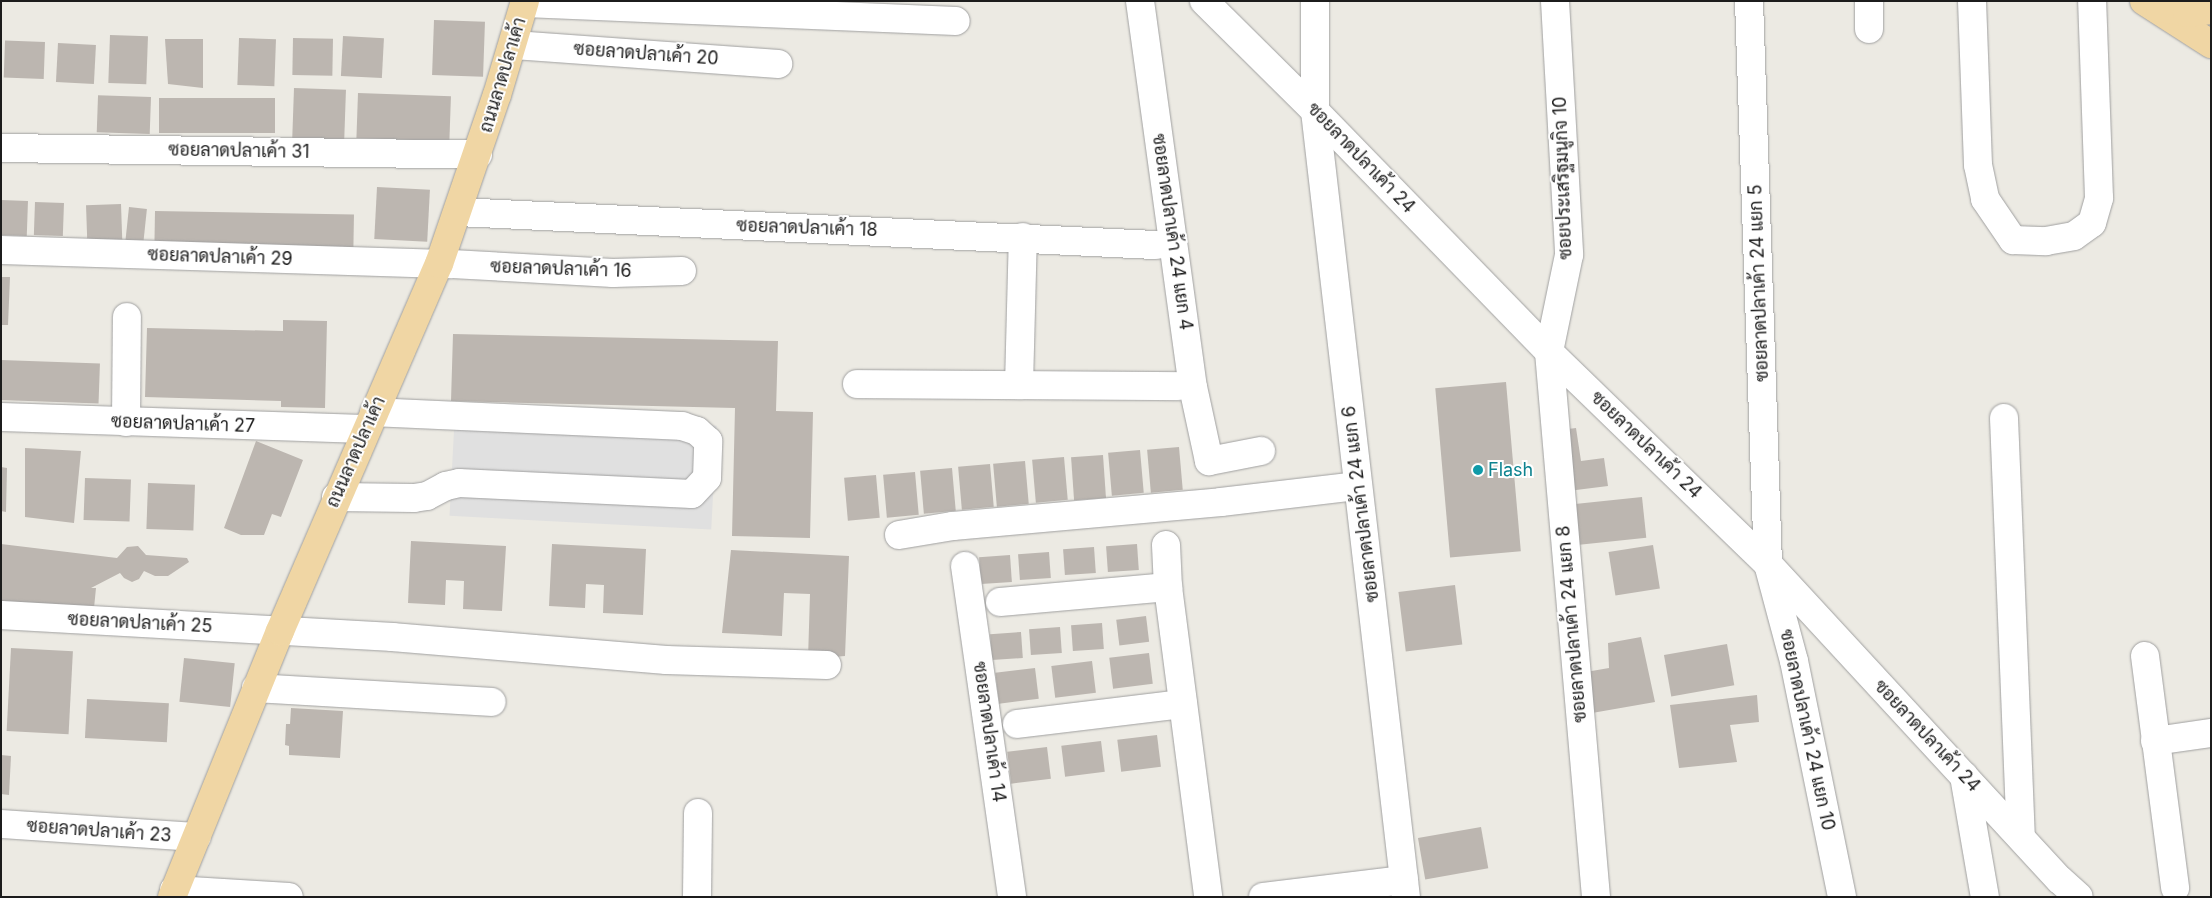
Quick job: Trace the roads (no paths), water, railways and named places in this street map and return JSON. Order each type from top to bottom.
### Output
[{"type":"main road","name":"ถนนลาดปลาเค้า","points":[[173,894],[336,497],[439,264],[514,45],[525,2]]},
{"type":"main road","points":[[2148,4],[2187,13],[2211,10]]},
{"type":"main road","points":[[2148,4],[2211,44]]},
{"type":"street","name":"ซอยลาดปลาเค้า 24 แยก 4","points":[[1140,1],[1194,387],[1209,461],[1261,451]]},
{"type":"street","name":"ซอยลาดปลาเค้า 24","points":[[1204,1],[1316,111],[1549,352],[1768,564],[2021,837],[2067,891]]},
{"type":"street","name":"ซอยลาดปลาเค้า 24 แยก 6","points":[[1315,1],[1316,111],[1405,888]]},
{"type":"street","name":"ซอยประเสริฐมนูกิจ 10","points":[[1549,352],[1569,255],[1555,1]]},
{"type":"street","name":"ซอยลาดปลาเค้า 24 แยก 5","points":[[1749,1],[1768,564]]},
{"type":"street","points":[[1869,1],[1869,29]]},
{"type":"street","points":[[1972,1],[1978,165],[1985,199],[2013,240],[2046,241],[2074,236],[2092,223],[2099,198],[2092,1]]},
{"type":"street","points":[[525,2],[956,21]]},
{"type":"street","name":"ซอยลาดปลาเค้า 20","points":[[514,45],[778,64]]},
{"type":"street","name":"ซอยลาดปลาเค้า 31","points":[[1,148],[478,154]]},
{"type":"street","name":"ซอยลาดปลาเค้า 18","points":[[458,212],[1156,244]]},
{"type":"street","points":[[1019,385],[1023,237]]},
{"type":"street","name":"ซอยลาดปลาเค้า 29","points":[[1,250],[439,264]]},
{"type":"street","name":"ซอยลาดปลาเค้า 16","points":[[439,264],[613,272],[682,271]]},
{"type":"street","points":[[126,422],[127,317]]},
{"type":"street","name":"ซอยลาดปลาเค้า 24 แยก 8","points":[[1549,352],[1596,897]]},
{"type":"street","points":[[857,384],[1178,386]]},
{"type":"street","name":"ซอยลาดปลาเค้า 27","points":[[1,417],[126,422],[369,421],[682,426],[696,431],[708,441],[708,478],[692,494],[459,483],[446,486],[427,496],[414,498],[336,497]]},
{"type":"street","points":[[2004,418],[2021,837]]},
{"type":"street","points":[[899,535],[953,526],[1221,502],[1358,486]]},
{"type":"street","points":[[1166,545],[1168,587],[1208,897]]},
{"type":"street","name":"ซอยลาดปลาเค้า 24 แยก 10","points":[[1768,564],[1794,661],[1842,897]]},
{"type":"street","name":"ซอยลาดปลาเค้า 14","points":[[965,566],[1012,897]]},
{"type":"street","points":[[1000,602],[1168,587]]},
{"type":"street","name":"ซอยลาดปลาเค้า 25","points":[[1,615],[280,631],[666,660],[827,665]]},
{"type":"street","points":[[2145,656],[2175,888]]},
{"type":"street","points":[[256,688],[492,702]]},
{"type":"street","points":[[1017,724],[1183,704]]},
{"type":"street","points":[[2156,741],[2211,733]]},
{"type":"street","points":[[1964,776],[1985,897]]},
{"type":"street","points":[[697,897],[698,814]]},
{"type":"street","name":"ซอยลาดปลาเค้า 23","points":[[1,824],[197,837]]},
{"type":"street","points":[[1263,897],[1405,888]]},
{"type":"street","points":[[173,894],[289,897]]},
{"type":"place","name":"Flash","points":[[1478,470]]}]
